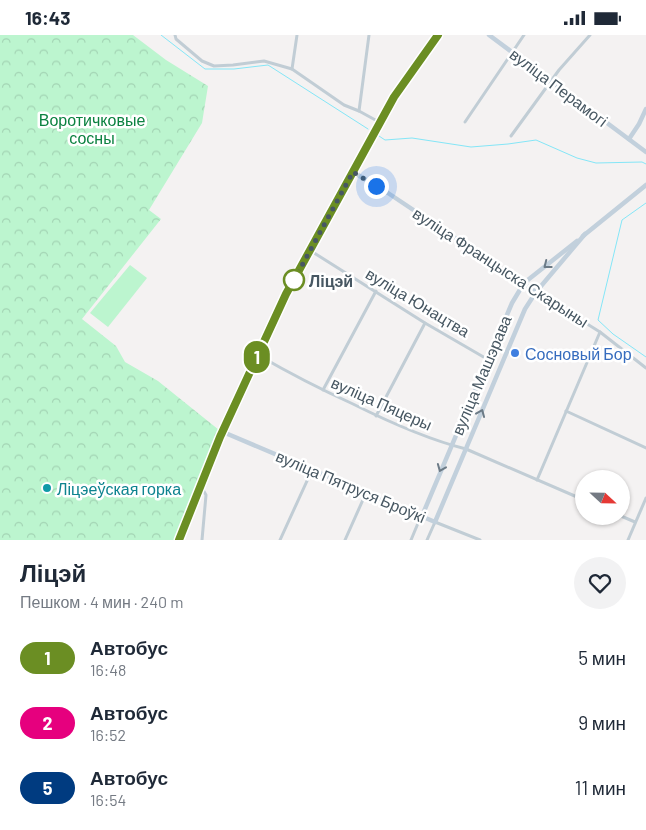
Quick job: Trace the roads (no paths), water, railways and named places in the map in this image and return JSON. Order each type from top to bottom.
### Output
[{"type":"street","points":[[175,35],[176,39],[202,61],[214,66],[264,61],[292,69],[344,105],[379,122]]},
{"type":"street","points":[[292,69],[297,35]]},
{"type":"street","points":[[359,111],[369,35]]},
{"type":"street","points":[[180,540],[223,432],[286,294],[311,251],[379,122],[394,97],[438,35]]},
{"type":"street","name":"вуліца Перамогі","points":[[489,35],[646,152]]},
{"type":"street","points":[[465,122],[524,35]]},
{"type":"street","points":[[511,136],[551,81],[582,42],[590,35]]},
{"type":"street","points":[[629,139],[646,109]]},
{"type":"street","name":"вуліца Францыска Скарыны","points":[[353,172],[600,332],[646,368]]},
{"type":"street","name":"вуліца Машэрава","points":[[411,540],[487,359],[512,303],[524,283],[646,185]]},
{"type":"street","name":"вуліца Машэрава","points":[[427,540],[525,309],[536,292],[585,234]]},
{"type":"street","name":"вуліца Юнацтва","points":[[311,251],[425,323],[487,359]]},
{"type":"street","points":[[323,390],[376,291]]},
{"type":"street","points":[[376,415],[425,323]]},
{"type":"street","points":[[537,479],[600,332]]},
{"type":"street","name":"вуліца Пяцеры","points":[[258,355],[323,390],[413,432],[450,446],[466,449],[575,496]]},
{"type":"street","points":[[566,411],[646,448]]},
{"type":"street","name":"вуліца Пятруся Броўкі","points":[[223,432],[480,540]]},
{"type":"street","points":[[280,540],[312,470]]},
{"type":"street","points":[[202,488],[206,495],[202,540]]},
{"type":"street","points":[[345,540],[366,492]]},
{"type":"street","points":[[628,540],[646,498]]},
{"type":"street","points":[[630,520],[635,522]]},
{"type":"waterway","points":[[161,35],[205,69],[234,69],[268,65],[368,129]]},
{"type":"waterway","points":[[379,136],[385,140],[412,138],[471,147],[536,140],[577,158],[596,163],[642,162],[646,164]]},
{"type":"waterway","points":[[646,203],[622,220],[598,320],[613,334],[646,357]]},
{"type":"place","name":"Ліцэй","points":[[294,280]]},
{"type":"place","name":"Сосновый Бор","points":[[515,353]]},
{"type":"place","name":"Ліцэеўская горка","points":[[47,488]]},
{"type":"park label","name":"Воротичковые сосны","points":[[92,128]]}]
